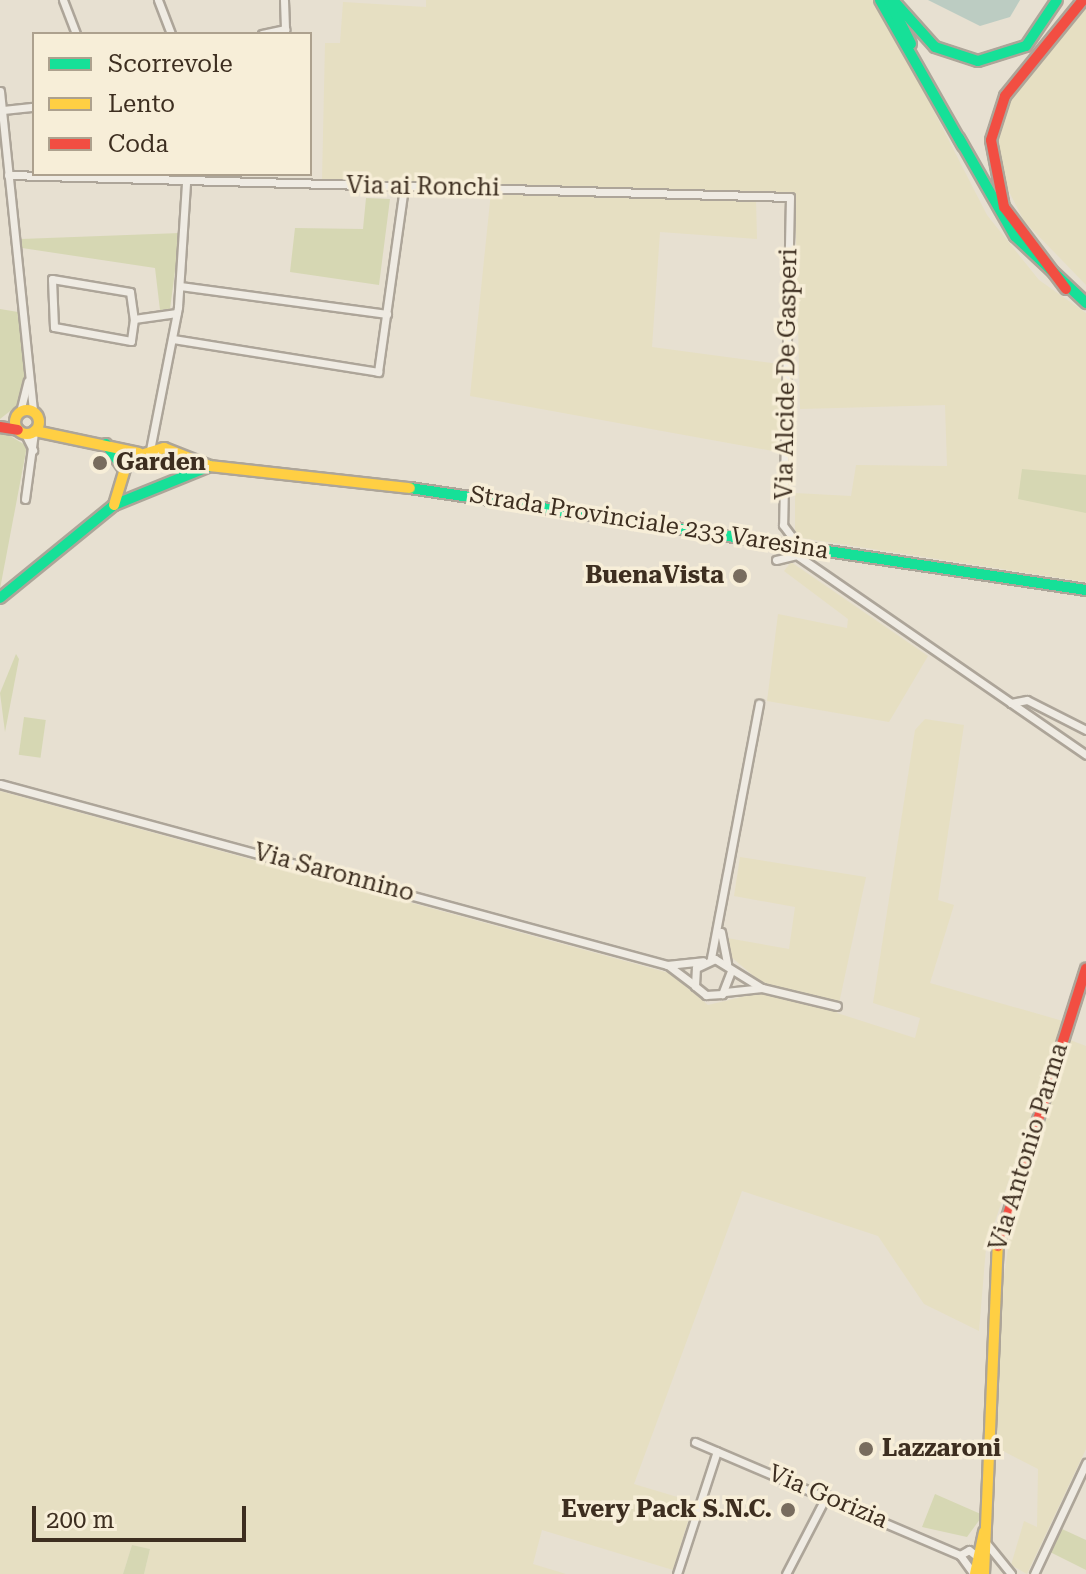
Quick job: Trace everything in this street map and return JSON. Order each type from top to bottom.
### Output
[{"type":"main road","points":[[880,0],[1015,236],[1066,289],[1086,303]]},
{"type":"main road","points":[[891,0],[963,146]]},
{"type":"main road","points":[[891,0],[935,47],[978,61],[1026,46],[1057,0]]},
{"type":"main road","points":[[1066,289],[1004,207],[991,140],[1005,96],[1083,0]]},
{"type":"main road","points":[[0,424],[18,414]]},
{"type":"main road","points":[[18,414],[31,426]]},
{"type":"main road","points":[[18,414],[31,426]]},
{"type":"main road","points":[[0,424],[31,426],[177,455],[210,466]]},
{"type":"main road","points":[[101,440],[123,468],[124,480],[114,505]]},
{"type":"main road","points":[[123,468],[145,451]]},
{"type":"main road","points":[[177,455],[178,480]]},
{"type":"main road","points":[[0,598],[114,505],[210,466]]},
{"type":"main road","name":"Strada Provinciale 233 Varesina","points":[[210,466],[277,468],[780,543],[800,552],[1086,590]]},
{"type":"main road","points":[[124,480],[142,494]]},
{"type":"main road","name":"Via Antonio Parma","points":[[978,1574],[987,1544],[989,1520],[994,1260],[1086,969]]},
{"type":"main road","name":"Via Antonio Parma","points":[[978,1574],[977,1554],[989,1520]]},
{"type":"street","points":[[63,0],[75,32]]},
{"type":"street","points":[[158,0],[170,32]]},
{"type":"street","points":[[284,0],[285,31]]},
{"type":"street","points":[[0,91],[29,375],[33,456],[25,499]]},
{"type":"street","points":[[3,110],[32,107]]},
{"type":"street","name":"Via ai Ronchi","points":[[8,175],[32,176]]},
{"type":"street","name":"Via ai Ronchi","points":[[33,176],[790,197]]},
{"type":"street","points":[[283,176],[283,184]]},
{"type":"street","points":[[145,451],[177,313],[186,182]]},
{"type":"street","points":[[173,339],[378,372],[404,186]]},
{"type":"street","points":[[0,191],[9,189]]},
{"type":"street","name":"Via Alcide De Gasperi","points":[[790,197],[783,525],[800,552],[929,649],[1086,755]]},
{"type":"street","points":[[52,279],[130,292],[134,319],[131,341],[54,327],[52,279]]},
{"type":"street","points":[[180,286],[387,314]]},
{"type":"street","points":[[134,319],[177,313]]},
{"type":"street","points":[[18,414],[29,375]]},
{"type":"street","points":[[776,560],[782,554],[800,552]]},
{"type":"street","points":[[1011,703],[1027,700],[1086,730]]},
{"type":"street","points":[[695,986],[720,928],[759,703]]},
{"type":"street","name":"Via Saronnino","points":[[0,784],[667,965],[712,997],[725,992],[762,988]]},
{"type":"street","points":[[720,928],[729,968],[725,992]]},
{"type":"street","name":"Via Saronnino","points":[[667,965],[707,960],[729,968],[762,988],[837,1006]]},
{"type":"street","name":"Via Gorizia","points":[[695,1442],[827,1495],[960,1555],[978,1574]]},
{"type":"street","points":[[677,1574],[717,1451]]},
{"type":"street","points":[[1034,1574],[1086,1463]]},
{"type":"street","points":[[786,1574],[827,1495]]},
{"type":"street","points":[[987,1544],[1011,1574]]},
{"type":"street","name":"Via Gorizia","points":[[960,1555],[977,1554]]},
{"type":"shaded area","points":[[426,0],[877,0],[987,215],[1039,280],[1086,313],[1086,582],[795,537],[795,493],[851,496],[856,465],[947,466],[945,405],[800,409],[795,194],[322,180],[325,43],[340,43],[343,2],[426,7]]},
{"type":"shaded area","points":[[928,0],[1020,0],[1010,17],[980,26]]},
{"type":"shaded area","points":[[1086,3],[1086,285],[1024,221],[995,164],[997,127],[1011,94]]},
{"type":"shaded area","points":[[491,192],[756,199],[757,239],[660,232],[652,347],[787,365],[778,452],[470,396]]},
{"type":"shaded area","points":[[791,562],[928,656],[889,722],[767,701],[778,614],[847,628],[848,619],[784,571]]},
{"type":"shaded area","points":[[925,719],[964,725],[938,900],[954,905],[930,983],[1063,1021],[986,1248],[979,1331],[924,1304],[878,1236],[742,1191],[634,1484],[694,1502],[673,1570],[542,1530],[533,1564],[566,1574],[144,1574],[150,1549],[132,1545],[123,1574],[0,1574],[0,791],[669,973],[708,1005],[754,994],[756,978],[730,956],[727,938],[789,949],[795,907],[734,896],[740,857],[866,877],[837,1013],[915,1038],[920,1018],[873,1003],[915,730]]},
{"type":"shaded area","points":[[1070,1040],[1086,1046],[1086,1449],[1027,1574],[1011,1565],[1024,1521],[1037,1527],[1038,1469],[995,1447],[996,1332],[1010,1235]]},
{"type":"green space","points":[[366,198],[390,199],[379,285],[290,272],[295,228],[363,229]]},
{"type":"green space","points":[[180,233],[170,309],[160,310],[155,268],[22,248],[21,239]]},
{"type":"green space","points":[[0,309],[18,312],[25,379],[19,404],[0,419]]},
{"type":"green space","points":[[0,430],[27,446],[0,589]]},
{"type":"green space","points":[[1022,469],[1086,475],[1086,513],[1018,499]]},
{"type":"green space","points":[[16,654],[19,659],[5,732],[0,693]]},
{"type":"green space","points":[[24,717],[46,720],[40,758],[19,755]]},
{"type":"green space","points":[[935,1494],[983,1515],[967,1537],[922,1527]]},
{"type":"green space","points":[[1062,1529],[1086,1540],[1086,1570],[1050,1552]]},
{"type":"green space","points":[[132,1545],[150,1549],[144,1574],[123,1574]]},
{"type":"traffic: fast","points":[[880,0],[963,146]]},
{"type":"traffic: fast","points":[[889,0],[911,44]]},
{"type":"traffic: fast","points":[[893,0],[935,47],[978,61],[1026,46],[1057,0]]},
{"type":"traffic: fast","points":[[959,138],[1015,236],[1086,303]]},
{"type":"traffic: fast","points":[[106,444],[123,468]]},
{"type":"traffic: fast","points":[[0,598],[114,505],[210,466]]},
{"type":"traffic: fast","points":[[410,488],[1086,590]]},
{"type":"traffic: slow","points":[[27,410],[36,413],[39,422],[36,431],[27,434],[18,431],[15,422],[18,413],[27,410]]},
{"type":"traffic: slow","points":[[35,431],[139,453]]},
{"type":"traffic: slow","points":[[114,505],[128,459],[164,448],[210,466],[410,488]]},
{"type":"traffic: slow","points":[[984,1574],[998,1246]]},
{"type":"traffic: slow","points":[[975,1574],[984,1532]]},
{"type":"traffic: jam","points":[[1066,289],[1004,207],[991,140],[1005,96],[1083,0]]},
{"type":"traffic: jam","points":[[0,427],[18,430]]},
{"type":"traffic: jam","points":[[998,1246],[1086,969]]},
{"type":"place","name":"Garden","points":[[100,463]]},
{"type":"place","name":"BuenaVista","points":[[740,576]]},
{"type":"place","name":"Lazzaroni","points":[[866,1449]]},
{"type":"place","name":"Every Pack S.N.C.","points":[[788,1510]]}]
